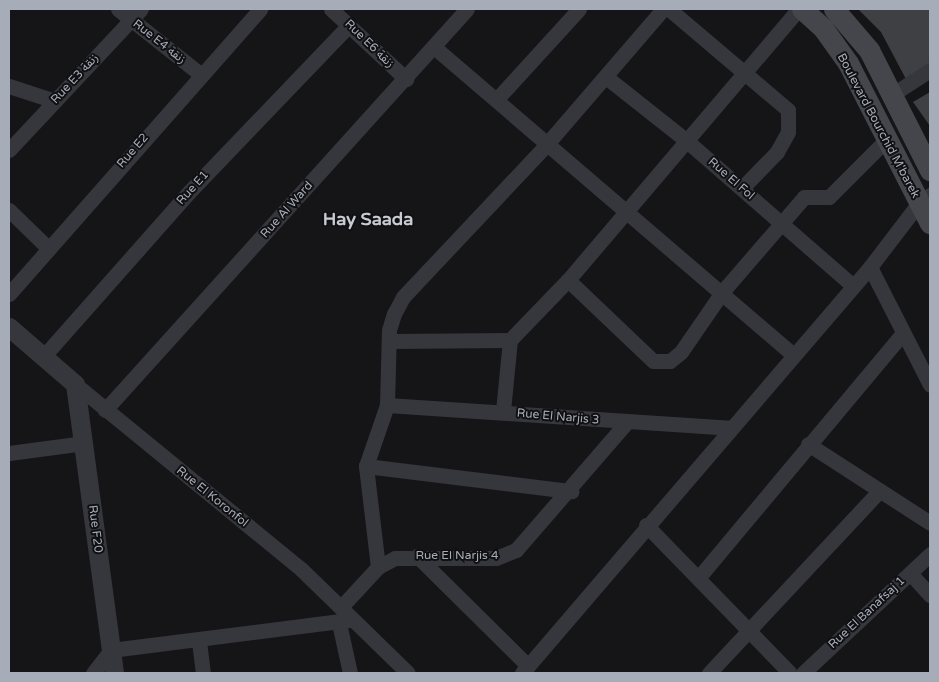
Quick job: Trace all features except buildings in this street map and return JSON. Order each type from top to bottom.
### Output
[{"type":"main road","name":"Boulevard Bourchid M'barek","points":[[800,9],[823,28],[848,63],[888,138],[925,199],[930,224]]},
{"type":"main road","points":[[834,9],[869,50],[929,161]]},
{"type":"street","name":"Rue E4 زنقة","points":[[118,9],[136,14],[200,74]]},
{"type":"street","name":"Rue E2","points":[[9,294],[200,74],[260,9]]},
{"type":"street","name":"Rue E6 زنقة","points":[[331,9],[406,80]]},
{"type":"street","name":"Rue Al Ward","points":[[105,410],[406,80],[467,9]]},
{"type":"street","points":[[496,100],[579,9]]},
{"type":"street","points":[[342,606],[378,567],[366,466],[387,405],[389,330],[403,297],[546,145],[663,9]]},
{"type":"street","points":[[668,9],[746,72],[788,110],[790,120],[777,152],[742,188]]},
{"type":"street","points":[[503,412],[510,340],[568,280],[800,9]]},
{"type":"street","name":"Rue E3 زنقة","points":[[9,150],[136,14]]},
{"type":"street","name":"Rue E1","points":[[43,357],[189,192],[349,25]]},
{"type":"street","points":[[434,48],[626,213],[723,291],[793,355]]},
{"type":"street","points":[[893,94],[930,70]]},
{"type":"street","name":"Rue El Fol","points":[[606,77],[688,142],[853,286]]},
{"type":"street","points":[[9,86],[54,101]]},
{"type":"street","points":[[568,280],[647,356],[659,363],[670,361],[681,352],[723,291],[782,225],[804,197],[822,200],[833,194],[888,138]]},
{"type":"street","points":[[417,556],[525,670],[729,428],[870,267],[925,199]]},
{"type":"street","points":[[9,210],[48,248]]},
{"type":"street","points":[[870,267],[930,385]]},
{"type":"street","name":"Rue El Koronfol","points":[[9,327],[105,410],[342,606],[345,622],[408,673]]},
{"type":"street","points":[[699,576],[903,333]]},
{"type":"street","points":[[390,341],[510,340]]},
{"type":"street","name":"Rue F20","points":[[75,384],[114,673]]},
{"type":"street","name":"Rue El Narjis 3","points":[[387,405],[503,412],[626,423],[729,428]]},
{"type":"street","name":"Rue El Narjis 4","points":[[378,567],[395,558],[417,556],[506,556],[571,491],[626,423]]},
{"type":"street","points":[[9,453],[84,443]]},
{"type":"street","points":[[808,444],[930,523]]},
{"type":"street","points":[[366,466],[571,491]]},
{"type":"street","points":[[710,673],[880,490]]},
{"type":"street","points":[[646,525],[750,628],[790,673]]},
{"type":"street","name":"Rue El Banafsaj 1","points":[[803,673],[930,554]]},
{"type":"street","points":[[910,572],[930,595]]},
{"type":"street","points":[[93,673],[111,650],[199,641],[345,622],[350,673]]},
{"type":"street","points":[[199,641],[204,673]]},
{"type":"district","name":"Hay Saada","points":[[368,219]]}]
